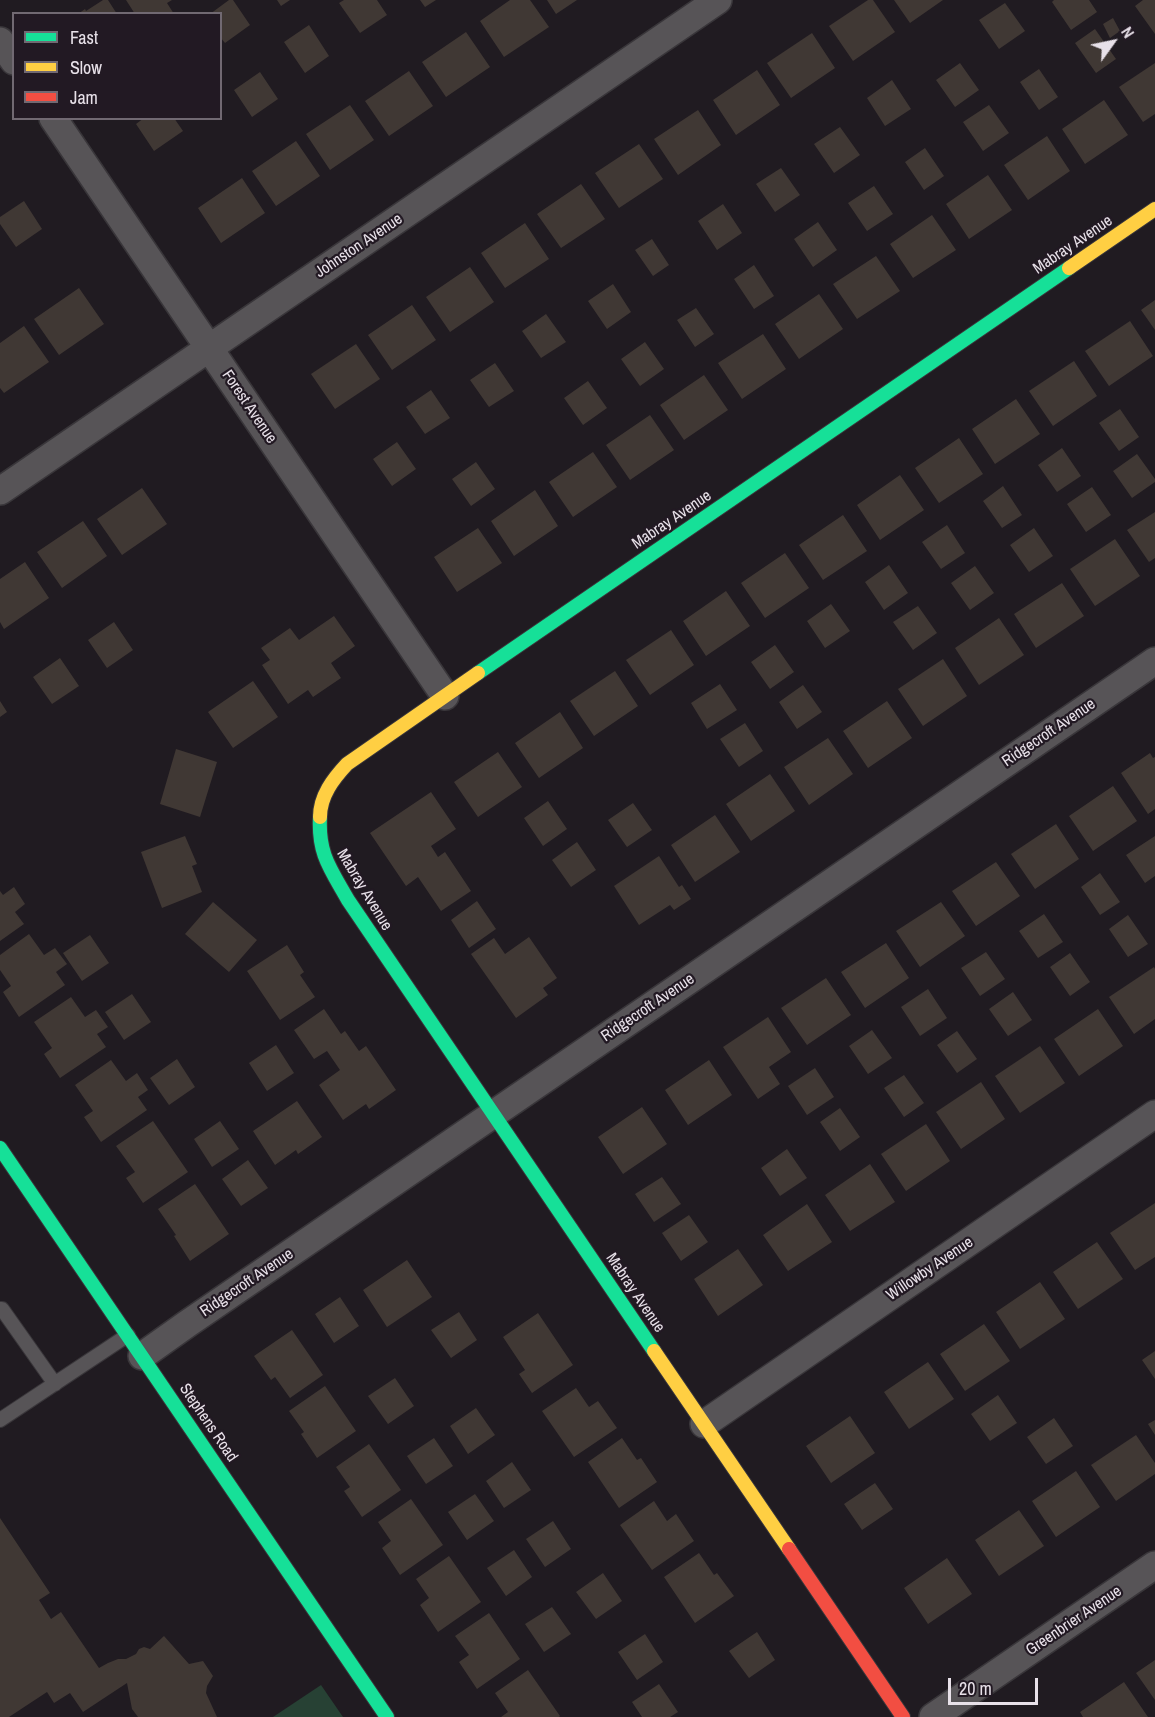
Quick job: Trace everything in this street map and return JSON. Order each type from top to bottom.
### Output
[{"type":"street","name":"Johnston Avenue","points":[[0,491],[718,0]]},
{"type":"street","points":[[0,41],[12,57]]},
{"type":"street","name":"Forest Avenue","points":[[54,120],[445,696]]},
{"type":"street","name":"Mabray Avenue","points":[[903,1717],[348,900],[324,857],[319,835],[320,804],[334,778],[347,764],[366,750],[1155,209]]},
{"type":"street","name":"Ridgecroft Avenue","points":[[135,1345],[493,1115],[1155,661]]},
{"type":"street","name":"Willowby Avenue","points":[[704,1424],[1155,1114]]},
{"type":"street","name":"Stephens Road","points":[[0,1148],[387,1717]]},
{"type":"street","name":"Greenbrier Avenue","points":[[933,1717],[1155,1565]]},
{"type":"lane","points":[[0,1309],[55,1384]]},
{"type":"lane","points":[[0,1420],[55,1384],[135,1345]]},
{"type":"green space","points":[[321,1685],[343,1717],[273,1717]]},
{"type":"building","points":[[103,0],[108,0],[116,12],[81,12],[85,9],[86,11]]},
{"type":"building","points":[[126,0],[172,0],[167,3],[173,12],[134,12]]},
{"type":"building","points":[[229,0],[233,0],[250,25],[225,43],[222,39],[222,12],[213,12]]},
{"type":"building","points":[[277,0],[290,0],[281,6]]},
{"type":"building","points":[[344,0],[377,0],[387,15],[360,33],[339,3]]},
{"type":"building","points":[[420,0],[436,0],[425,7]]},
{"type":"building","points":[[510,0],[530,0],[549,27],[504,57],[480,21]]},
{"type":"building","points":[[547,0],[577,0],[556,14]]},
{"type":"building","points":[[868,0],[873,0],[895,32],[853,61],[829,26]]},
{"type":"building","points":[[894,0],[943,0],[910,23]]},
{"type":"building","points":[[1054,0],[1089,0],[1097,12],[1071,30],[1052,2]]},
{"type":"building","points":[[1143,0],[1155,0],[1155,34],[1135,6]]},
{"type":"building","points":[[1005,3],[1025,31],[999,49],[979,20]]},
{"type":"building","points":[[1113,18],[1120,31],[1110,38],[1103,24]]},
{"type":"building","points":[[309,25],[329,56],[305,73],[284,42]]},
{"type":"building","points":[[1095,29],[1116,59],[1096,73],[1075,43]]},
{"type":"building","points":[[466,32],[490,67],[446,97],[422,62]]},
{"type":"building","points":[[812,33],[835,68],[791,98],[767,63]]},
{"type":"building","points":[[960,63],[979,90],[955,107],[936,80]]},
{"type":"building","points":[[1155,63],[1155,114],[1143,122],[1119,87]]},
{"type":"building","points":[[1039,69],[1058,97],[1039,110],[1020,82]]},
{"type":"building","points":[[757,70],[780,105],[736,135],[713,100]]},
{"type":"building","points":[[409,71],[433,106],[389,136],[365,101]]},
{"type":"building","points":[[260,72],[278,99],[252,117],[234,90]]},
{"type":"building","points":[[892,80],[911,109],[885,126],[867,98]]},
{"type":"building","points":[[1104,100],[1128,135],[1085,164],[1062,129]]},
{"type":"building","points":[[350,105],[374,140],[330,170],[306,134]]},
{"type":"building","points":[[989,105],[1009,133],[983,151],[963,122]]},
{"type":"building","points":[[698,110],[721,145],[678,175],[654,139]]},
{"type":"building","points":[[141,120],[175,120],[183,131],[154,151],[136,124]]},
{"type":"building","points":[[840,127],[860,155],[834,173],[814,144]]},
{"type":"building","points":[[1047,136],[1070,171],[1028,200],[1004,165]]},
{"type":"building","points":[[296,141],[320,176],[276,206],[252,171]]},
{"type":"building","points":[[639,144],[663,179],[619,208],[595,173]]},
{"type":"building","points":[[925,148],[944,176],[924,190],[905,162]]},
{"type":"building","points":[[781,168],[800,195],[775,212],[756,184]]},
{"type":"building","points":[[988,175],[1012,210],[969,239],[946,204]]},
{"type":"building","points":[[242,178],[265,213],[221,243],[198,208]]},
{"type":"building","points":[[581,184],[605,219],[561,248],[537,214]]},
{"type":"building","points":[[874,186],[893,214],[867,231],[848,203]]},
{"type":"building","points":[[24,201],[42,229],[16,247],[0,224],[0,217]]},
{"type":"building","points":[[723,204],[742,233],[717,250],[698,221]]},
{"type":"building","points":[[932,215],[956,250],[913,278],[890,244]]},
{"type":"building","points":[[818,222],[837,250],[813,267],[794,239]]},
{"type":"building","points":[[525,223],[549,259],[505,288],[481,253]]},
{"type":"building","points":[[652,239],[669,265],[653,276],[635,250]]},
{"type":"building","points":[[876,256],[900,291],[857,319],[833,284]]},
{"type":"building","points":[[754,265],[774,296],[754,309],[734,279]]},
{"type":"building","points":[[470,267],[494,302],[450,332],[426,297]]},
{"type":"building","points":[[613,284],[631,312],[607,329],[588,301]]},
{"type":"building","points":[[79,288],[104,324],[59,355],[34,319]]},
{"type":"building","points":[[819,294],[843,329],[799,359],[775,324]]},
{"type":"building","points":[[1155,300],[1155,330],[1141,310]]},
{"type":"building","points":[[412,305],[436,340],[392,370],[368,335]]},
{"type":"building","points":[[696,308],[714,334],[695,347],[677,320]]},
{"type":"building","points":[[546,314],[566,342],[541,358],[522,331]]},
{"type":"building","points":[[1130,321],[1153,356],[1109,386],[1085,351]]},
{"type":"building","points":[[24,326],[49,362],[4,393],[0,388],[0,343]]},
{"type":"building","points":[[763,334],[786,369],[742,399],[718,363]]},
{"type":"building","points":[[645,342],[664,369],[640,386],[621,359]]},
{"type":"building","points":[[356,344],[380,379],[335,409],[311,374]]},
{"type":"building","points":[[1074,361],[1097,396],[1053,426],[1029,391]]},
{"type":"building","points":[[495,363],[514,391],[489,407],[470,380]]},
{"type":"building","points":[[704,375],[728,410],[684,440],[660,405]]},
{"type":"building","points":[[588,381],[607,408],[583,425],[564,398]]},
{"type":"building","points":[[431,390],[450,418],[425,434],[406,407]]},
{"type":"building","points":[[1016,399],[1040,434],[995,464],[972,429]]},
{"type":"building","points":[[1120,409],[1139,437],[1119,451],[1099,423]]},
{"type":"building","points":[[650,415],[674,450],[630,480],[606,445]]},
{"type":"building","points":[[959,438],[983,474],[939,503],[915,468]]},
{"type":"building","points":[[397,442],[416,469],[392,486],[373,459]]},
{"type":"building","points":[[1062,448],[1081,476],[1057,492],[1038,465]]},
{"type":"building","points":[[593,452],[617,487],[573,517],[549,482]]},
{"type":"building","points":[[1137,454],[1155,482],[1132,498],[1113,471]]},
{"type":"building","points":[[476,462],[495,489],[471,506],[452,479]]},
{"type":"building","points":[[900,475],[924,510],[880,540],[857,505]]},
{"type":"building","points":[[1003,486],[1022,515],[1002,528],[983,501]]},
{"type":"building","points":[[1092,487],[1111,515],[1086,532],[1067,504]]},
{"type":"building","points":[[142,488],[167,524],[122,555],[97,519]]},
{"type":"building","points":[[535,490],[558,526],[514,556],[491,521]]},
{"type":"building","points":[[1155,512],[1155,558],[1149,562],[1127,530]]},
{"type":"building","points":[[843,515],[867,551],[823,580],[799,545]]},
{"type":"building","points":[[83,521],[107,556],[62,588],[37,552]]},
{"type":"building","points":[[947,525],[965,553],[941,569],[922,542]]},
{"type":"building","points":[[478,528],[502,563],[457,592],[434,557]]},
{"type":"building","points":[[1034,528],[1053,556],[1029,572],[1010,545]]},
{"type":"building","points":[[1115,539],[1140,576],[1095,606],[1070,569]]},
{"type":"building","points":[[785,553],[809,588],[765,618],[741,583]]},
{"type":"building","points":[[25,562],[49,598],[4,629],[0,622],[0,579]]},
{"type":"building","points":[[889,565],[908,593],[884,610],[865,582]]},
{"type":"building","points":[[975,566],[994,593],[970,610],[951,583]]},
{"type":"building","points":[[1062,583],[1084,616],[1036,648],[1014,614]]},
{"type":"building","points":[[726,591],[750,626],[706,656],[683,621]]},
{"type":"building","points":[[831,604],[850,631],[825,648],[807,621]]},
{"type":"building","points":[[918,606],[937,633],[913,650],[893,622]]},
{"type":"building","points":[[334,616],[355,646],[331,663],[341,678],[313,697],[308,690],[288,704],[262,665],[270,660],[261,648],[290,628],[299,640]]},
{"type":"building","points":[[999,618],[1024,655],[979,685],[955,648]]},
{"type":"building","points":[[114,622],[133,650],[107,668],[88,640]]},
{"type":"building","points":[[671,630],[694,665],[650,695],[626,660]]},
{"type":"building","points":[[775,645],[794,672],[770,689],[751,662]]},
{"type":"building","points":[[60,658],[79,686],[52,704],[33,677]]},
{"type":"building","points":[[943,659],[967,696],[923,726],[898,689]]},
{"type":"building","points":[[615,671],[638,706],[594,736],[570,701]]},
{"type":"building","points":[[253,681],[278,717],[233,748],[208,712]]},
{"type":"building","points":[[720,684],[737,710],[707,729],[691,703]]},
{"type":"building","points":[[803,685],[822,712],[797,729],[779,702]]},
{"type":"building","points":[[0,701],[7,712],[0,717]]},
{"type":"building","points":[[887,701],[912,738],[868,768],[843,731]]},
{"type":"building","points":[[560,712],[583,748],[539,778],[515,743]]},
{"type":"building","points":[[745,723],[763,751],[739,767],[720,739]]},
{"type":"building","points":[[828,738],[853,774],[809,805],[784,767]]},
{"type":"building","points":[[176,749],[217,762],[200,817],[160,804]]},
{"type":"building","points":[[498,752],[522,787],[478,817],[454,782]]},
{"type":"building","points":[[1150,753],[1153,758],[1155,757],[1155,809],[1148,814],[1121,773]]},
{"type":"building","points":[[770,774],[795,811],[751,841],[726,804]]},
{"type":"building","points":[[1113,786],[1137,821],[1093,851],[1069,816]]},
{"type":"building","points":[[431,792],[456,829],[431,846],[438,857],[445,852],[471,891],[441,911],[418,877],[406,886],[370,833]]},
{"type":"building","points":[[548,801],[567,829],[543,846],[524,818]]},
{"type":"building","points":[[633,803],[652,830],[627,847],[608,820]]},
{"type":"building","points":[[715,815],[740,852],[695,882],[671,845]]},
{"type":"building","points":[[1056,824],[1079,859],[1035,889],[1011,854]]},
{"type":"building","points":[[185,836],[197,864],[192,866],[202,892],[162,908],[141,852]]},
{"type":"building","points":[[1155,836],[1155,876],[1145,883],[1126,855]]},
{"type":"building","points":[[577,842],[596,870],[571,887],[552,860]]},
{"type":"building","points":[[659,856],[679,887],[682,885],[691,899],[674,910],[670,905],[639,925],[614,886]]},
{"type":"building","points":[[996,862],[1020,896],[976,926],[952,891]]},
{"type":"building","points":[[1100,873],[1120,902],[1100,915],[1081,887]]},
{"type":"building","points":[[14,887],[25,904],[15,912],[24,924],[0,941],[0,891],[3,895]]},
{"type":"building","points":[[477,901],[496,929],[469,948],[451,920]]},
{"type":"building","points":[[213,902],[257,940],[229,972],[185,934]]},
{"type":"building","points":[[941,902],[965,936],[920,967],[896,931]]},
{"type":"building","points":[[1044,914],[1063,942],[1038,958],[1019,931]]},
{"type":"building","points":[[1128,915],[1148,944],[1128,957],[1109,929]]},
{"type":"building","points":[[29,934],[44,955],[55,948],[67,964],[56,972],[65,985],[19,1017],[3,992],[11,986],[0,970],[0,955]]},
{"type":"building","points":[[90,935],[109,963],[82,981],[63,953]]},
{"type":"building","points":[[529,937],[557,978],[543,988],[548,995],[516,1018],[471,954],[494,938],[505,954]]},
{"type":"building","points":[[886,943],[909,978],[865,1008],[841,972]]},
{"type":"building","points":[[287,945],[304,972],[300,975],[315,997],[280,1020],[247,971]]},
{"type":"building","points":[[986,952],[1005,979],[980,996],[961,968]]},
{"type":"building","points":[[1070,953],[1090,982],[1070,996],[1050,967]]},
{"type":"building","points":[[1154,967],[1155,1019],[1134,1034],[1109,997]]},
{"type":"building","points":[[826,978],[851,1015],[807,1045],[781,1008]]},
{"type":"building","points":[[928,989],[947,1018],[920,1036],[901,1007]]},
{"type":"building","points":[[1013,992],[1032,1020],[1008,1036],[989,1009]]},
{"type":"building","points":[[132,994],[151,1022],[124,1040],[105,1012]]},
{"type":"building","points":[[71,997],[85,1017],[96,1010],[108,1027],[97,1034],[106,1047],[60,1078],[44,1054],[52,1048],[34,1022]]},
{"type":"building","points":[[324,1009],[341,1034],[345,1031],[359,1051],[366,1046],[396,1090],[369,1109],[366,1104],[343,1120],[319,1085],[340,1070],[327,1051],[314,1059],[294,1030]]},
{"type":"building","points":[[1098,1009],[1123,1046],[1079,1076],[1054,1039]]},
{"type":"building","points":[[768,1017],[791,1052],[769,1067],[780,1084],[758,1099],[723,1047]]},
{"type":"building","points":[[872,1030],[892,1058],[868,1074],[849,1046]]},
{"type":"building","points":[[957,1031],[977,1059],[957,1073],[937,1045]]},
{"type":"building","points":[[276,1045],[294,1073],[267,1091],[249,1063]]},
{"type":"building","points":[[1040,1046],[1065,1083],[1020,1113],[995,1076]]},
{"type":"building","points":[[177,1059],[195,1087],[169,1105],[150,1078]]},
{"type":"building","points":[[111,1060],[126,1081],[137,1073],[148,1090],[138,1097],[147,1110],[101,1142],[84,1117],[93,1111],[75,1085]]},
{"type":"building","points":[[709,1060],[732,1095],[688,1125],[665,1090]]},
{"type":"building","points":[[815,1068],[834,1097],[807,1115],[788,1086]]},
{"type":"building","points":[[904,1075],[924,1103],[904,1117],[884,1088]]},
{"type":"building","points":[[981,1082],[1005,1119],[961,1149],[936,1112]]},
{"type":"building","points":[[297,1101],[322,1137],[298,1154],[296,1150],[275,1165],[253,1131]]},
{"type":"building","points":[[642,1107],[667,1144],[623,1174],[598,1137]]},
{"type":"building","points":[[840,1108],[860,1137],[840,1151],[820,1122]]},
{"type":"building","points":[[153,1121],[188,1172],[143,1203],[126,1178],[135,1172],[116,1146]]},
{"type":"building","points":[[220,1121],[239,1149],[212,1167],[194,1139]]},
{"type":"building","points":[[926,1124],[950,1161],[906,1191],[881,1154]]},
{"type":"building","points":[[787,1149],[807,1178],[780,1196],[761,1168]]},
{"type":"building","points":[[248,1160],[268,1188],[241,1206],[222,1179]]},
{"type":"building","points":[[870,1164],[895,1202],[850,1231],[825,1195]]},
{"type":"building","points":[[662,1177],[681,1204],[654,1222],[635,1194]]},
{"type":"building","points":[[195,1184],[229,1234],[190,1261],[158,1209]]},
{"type":"building","points":[[1155,1203],[1155,1257],[1135,1270],[1110,1233]]},
{"type":"building","points":[[807,1204],[832,1242],[788,1271],[763,1235]]},
{"type":"building","points":[[689,1215],[708,1242],[681,1261],[662,1233]]},
{"type":"building","points":[[1097,1242],[1123,1279],[1078,1309],[1053,1272]]},
{"type":"building","points":[[738,1249],[763,1285],[718,1316],[694,1279]]},
{"type":"building","points":[[407,1260],[432,1297],[387,1327],[363,1290]]},
{"type":"building","points":[[1040,1282],[1065,1319],[1020,1349],[996,1312]]},
{"type":"building","points":[[340,1297],[359,1326],[334,1343],[315,1314]]},
{"type":"building","points":[[459,1312],[477,1340],[451,1358],[431,1330]]},
{"type":"building","points":[[538,1313],[573,1365],[532,1393],[519,1374],[525,1370],[503,1337]]},
{"type":"building","points":[[984,1324],[1010,1361],[965,1391],[940,1354]]},
{"type":"building","points":[[292,1330],[323,1375],[290,1398],[275,1377],[271,1380],[254,1356]]},
{"type":"building","points":[[1155,1351],[1155,1379],[1142,1360]]},
{"type":"building","points":[[928,1362],[954,1399],[909,1429],[884,1392]]},
{"type":"building","points":[[395,1378],[414,1406],[388,1424],[368,1396]]},
{"type":"building","points":[[325,1386],[356,1431],[317,1458],[301,1434],[304,1432],[289,1411]]},
{"type":"building","points":[[576,1388],[589,1407],[598,1401],[617,1428],[574,1457],[542,1411]]},
{"type":"building","points":[[998,1395],[1017,1423],[990,1441],[971,1414]]},
{"type":"building","points":[[476,1408],[495,1435],[468,1454],[450,1426]]},
{"type":"building","points":[[850,1416],[875,1453],[831,1483],[806,1446]]},
{"type":"building","points":[[1054,1418],[1073,1446],[1046,1464],[1027,1437]]},
{"type":"building","points":[[1155,1420],[1155,1435],[1148,1424]]},
{"type":"building","points":[[1136,1435],[1155,1463],[1155,1474],[1116,1501],[1091,1465]]},
{"type":"building","points":[[434,1438],[453,1466],[426,1484],[407,1456]]},
{"type":"building","points":[[622,1438],[637,1460],[641,1458],[657,1482],[619,1508],[588,1462]]},
{"type":"building","points":[[369,1444],[401,1490],[362,1517],[344,1491],[350,1487],[336,1467]]},
{"type":"building","points":[[512,1462],[531,1490],[504,1508],[486,1481]]},
{"type":"building","points":[[1076,1471],[1100,1507],[1056,1537],[1032,1501]]},
{"type":"building","points":[[875,1483],[893,1509],[862,1530],[844,1504]]},
{"type":"building","points":[[475,1494],[494,1521],[467,1540],[448,1512]]},
{"type":"building","points":[[411,1499],[443,1545],[400,1575],[382,1548],[391,1541],[378,1522]]},
{"type":"building","points":[[654,1501],[667,1521],[676,1514],[694,1541],[652,1570],[620,1525]]},
{"type":"building","points":[[1019,1510],[1044,1546],[999,1576],[975,1540]]},
{"type":"building","points":[[0,1518],[50,1593],[39,1600],[51,1619],[61,1612],[99,1668],[118,1659],[126,1659],[144,1647],[150,1649],[164,1636],[189,1664],[203,1661],[213,1676],[206,1693],[217,1717],[138,1717],[132,1709],[127,1683],[83,1712],[70,1693],[54,1703],[47,1692],[9,1717],[0,1717]]},
{"type":"building","points":[[553,1521],[571,1549],[545,1567],[526,1539]]},
{"type":"building","points":[[514,1550],[532,1577],[506,1596],[487,1568]]},
{"type":"building","points":[[699,1553],[714,1575],[717,1573],[734,1596],[695,1623],[664,1577]]},
{"type":"building","points":[[449,1556],[481,1602],[438,1632],[420,1605],[429,1598],[416,1579]]},
{"type":"building","points":[[947,1558],[972,1594],[928,1624],[904,1588]]},
{"type":"building","points":[[603,1573],[622,1601],[596,1619],[576,1592]]},
{"type":"building","points":[[552,1607],[571,1634],[544,1652],[525,1624]]},
{"type":"building","points":[[489,1613],[520,1659],[477,1689],[459,1662],[469,1655],[455,1636]]},
{"type":"building","points":[[757,1632],[775,1660],[749,1678],[729,1651]]},
{"type":"building","points":[[645,1634],[663,1662],[637,1680],[618,1652]]},
{"type":"building","points":[[1155,1660],[1155,1700],[1136,1673]]},
{"type":"building","points":[[528,1670],[559,1717],[501,1717],[508,1712],[495,1693]]},
{"type":"building","points":[[1124,1682],[1148,1717],[1083,1717],[1080,1712]]},
{"type":"building","points":[[659,1684],[678,1712],[670,1717],[642,1717],[632,1702]]},
{"type":"traffic: fast","points":[[478,673],[1069,268]]},
{"type":"traffic: fast","points":[[320,817],[321,841],[326,860],[348,900],[654,1351]]},
{"type":"traffic: fast","points":[[0,1148],[387,1717]]},
{"type":"traffic: slow","points":[[1069,268],[1155,209]]},
{"type":"traffic: slow","points":[[320,817],[322,802],[328,788],[347,764],[478,673]]},
{"type":"traffic: slow","points":[[654,1351],[789,1549]]},
{"type":"traffic: jam","points":[[789,1549],[903,1717]]}]
